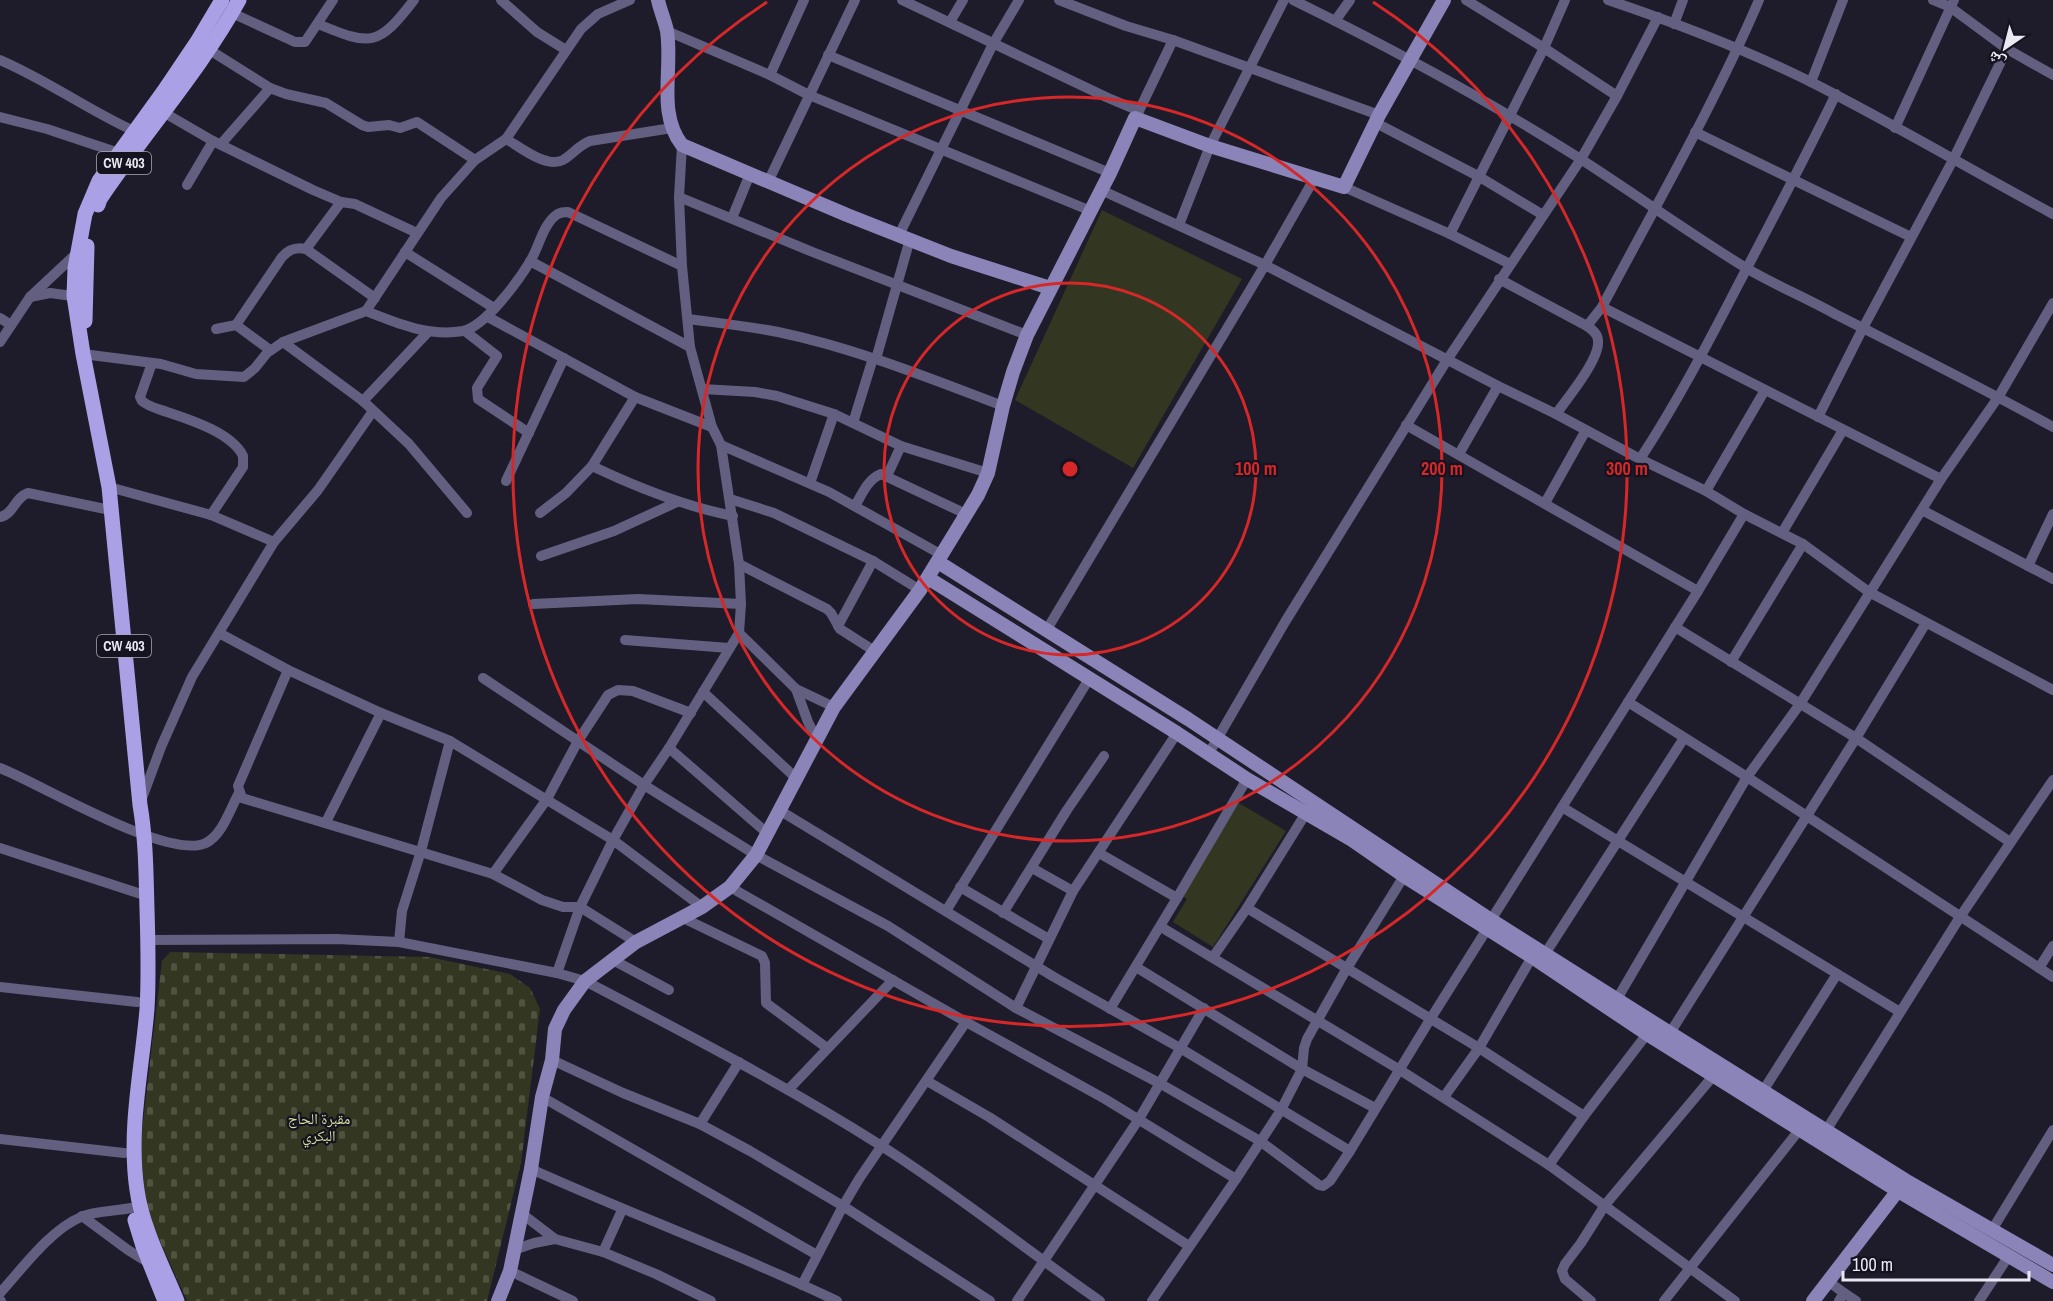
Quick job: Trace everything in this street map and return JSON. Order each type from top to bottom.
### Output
[{"type":"main road","name":"CW 403","points":[[83,247],[84,214],[99,181],[184,62],[222,0]]},
{"type":"main road","name":"CW 403","points":[[177,1301],[144,1218],[137,1193],[133,1145],[147,1008],[145,835],[140,806],[109,487],[83,354],[80,297],[75,268],[100,199],[208,50],[235,6]]},
{"type":"main road","name":"CW 403","points":[[148,940],[137,1002],[124,1120],[124,1153],[131,1208],[165,1301]]},
{"type":"street","points":[[235,6],[295,42],[305,42],[333,0]]},
{"type":"street","points":[[318,24],[356,39],[372,39],[381,35],[414,0]]},
{"type":"street","points":[[83,354],[161,364],[196,374],[244,377],[270,350],[283,342],[366,311],[441,198],[475,160],[506,139],[581,29],[608,8],[630,0]]},
{"type":"street","points":[[557,973],[580,907],[613,840],[644,785],[739,633],[741,604],[739,564],[722,445],[712,427],[690,347],[682,266],[680,196],[682,145],[672,128],[669,113],[667,31],[658,0]]},
{"type":"street","points":[[770,75],[804,0]]},
{"type":"street","points":[[768,182],[855,0]]},
{"type":"street","points":[[902,0],[1137,114],[1210,146],[1344,187],[1450,234],[1510,264]]},
{"type":"street","points":[[950,22],[963,0]]},
{"type":"street","points":[[853,423],[896,284],[904,237],[941,149],[993,44],[1019,0]]},
{"type":"street","points":[[1059,0],[1126,26],[1173,40],[1250,68],[1377,118],[1543,216]]},
{"type":"street","points":[[1179,225],[1210,146],[1284,0]]},
{"type":"street","points":[[1293,0],[1409,60],[1509,116],[1581,159],[1747,268],[1999,396],[2053,427]]},
{"type":"street","points":[[1335,21],[1350,0]]},
{"type":"street","points":[[1344,187],[1377,118],[1444,0]]},
{"type":"street","points":[[1466,0],[1617,96]]},
{"type":"street","points":[[1450,234],[1544,48],[1565,0]]},
{"type":"street","points":[[1608,0],[1738,49],[1811,82],[2053,213]]},
{"type":"street","points":[[1674,24],[1683,0]]},
{"type":"street","points":[[1587,326],[1602,307],[1695,132],[1738,49],[1759,0]]},
{"type":"street","points":[[1811,82],[1843,0]]},
{"type":"street","points":[[1933,0],[1952,3],[2007,49],[2053,75]]},
{"type":"street","points":[[503,1],[537,32],[566,50]]},
{"type":"street","points":[[1895,128],[1952,3]]},
{"type":"street","points":[[1209,753],[1285,622],[1406,425],[1581,159],[1658,17]]},
{"type":"street","points":[[667,31],[770,75],[809,95],[1091,211]]},
{"type":"street","points":[[498,1301],[510,1271],[531,1169],[542,1097],[552,1060],[555,1029],[564,1010],[585,981],[636,942],[702,907],[730,887],[756,855],[834,707],[924,584],[988,473],[1003,406],[1013,372],[1028,335],[1110,173],[1173,40]]},
{"type":"street","points":[[1818,417],[1953,160],[2007,49]]},
{"type":"street","points":[[208,50],[270,88],[326,103],[368,127],[400,128],[417,122],[475,160]]},
{"type":"street","points":[[828,55],[1110,173]]},
{"type":"street","points":[[0,60],[38,78],[134,131]]},
{"type":"street","points":[[187,185],[217,142],[270,88]]},
{"type":"street","points":[[1640,459],[1701,357],[1794,180],[1836,94]]},
{"type":"street","points":[[163,112],[217,142],[341,202],[355,204],[417,233]]},
{"type":"street","points":[[0,117],[47,129],[119,153]]},
{"type":"street","points":[[506,139],[535,156],[557,163],[580,145],[590,141],[672,128]]},
{"type":"street","points":[[1695,132],[1911,237]]},
{"type":"street","points":[[682,145],[951,256],[1050,288]]},
{"type":"street","points":[[732,218],[750,174]]},
{"type":"street","points":[[1046,631],[1314,179]]},
{"type":"street","points":[[1101,190],[1265,265],[1498,387],[1706,491],[1744,514],[1803,544],[1869,592],[2053,690]]},
{"type":"street","points":[[680,196],[1028,335]]},
{"type":"street","points":[[306,249],[341,202]]},
{"type":"street","points":[[366,311],[428,332],[465,330],[491,313],[530,261],[553,218],[562,212],[568,212],[682,266]]},
{"type":"street","points":[[0,342],[30,297],[83,247]]},
{"type":"street","points":[[216,329],[236,324],[285,254],[293,249],[306,249],[375,298]]},
{"type":"street","points":[[405,252],[491,313],[564,358],[636,397],[712,427]]},
{"type":"street","points":[[530,261],[690,347]]},
{"type":"street","points":[[1500,279],[1587,326],[1598,337],[1598,348],[1581,380],[1556,414]]},
{"type":"street","points":[[30,297],[50,293],[80,297]]},
{"type":"street","points":[[1617,999],[1748,777],[1800,704],[1941,479],[1999,396],[2050,316],[2053,303]]},
{"type":"street","points":[[1602,307],[1941,479]]},
{"type":"street","points":[[0,318],[11,325]]},
{"type":"street","points":[[687,319],[778,332],[874,358],[1003,406]]},
{"type":"street","points":[[236,324],[270,350]]},
{"type":"street","points":[[465,330],[497,356],[477,388],[478,399],[529,433]]},
{"type":"street","points":[[363,401],[428,332]]},
{"type":"street","points":[[283,342],[363,401],[409,444],[467,513]]},
{"type":"street","points":[[507,481],[564,358]]},
{"type":"street","points":[[152,363],[140,397],[142,401],[220,434],[243,456],[243,467],[211,515]]},
{"type":"street","points":[[1459,454],[1498,387]]},
{"type":"street","points":[[702,390],[745,391],[777,396],[834,414],[901,446],[988,473]]},
{"type":"street","points":[[1706,491],[1766,390]]},
{"type":"street","points":[[540,513],[566,493],[592,466],[636,397]]},
{"type":"street","points":[[140,806],[161,747],[192,677],[274,542],[318,490],[373,411]]},
{"type":"street","points":[[810,483],[834,414]]},
{"type":"street","points":[[1406,425],[1698,591]]},
{"type":"street","points":[[1782,533],[1843,429]]},
{"type":"street","points":[[1545,503],[1586,430]]},
{"type":"street","points":[[722,445],[810,483],[855,506],[940,558],[1046,631],[1217,739],[1489,925]]},
{"type":"street","points":[[887,476],[901,446]]},
{"type":"street","points":[[592,466],[677,502],[733,516]]},
{"type":"street","points":[[855,506],[872,480],[878,475],[887,476],[966,514]]},
{"type":"street","points":[[109,487],[211,515],[274,542]]},
{"type":"street","points":[[0,517],[9,514],[19,497],[28,493],[110,510]]},
{"type":"street","points":[[730,499],[774,513],[924,584],[1089,679],[1247,779],[1352,840],[1404,876],[1617,999],[1763,1091],[1822,1135],[1902,1185],[2008,1257],[2053,1282]]},
{"type":"street","points":[[541,556],[614,531],[677,502]]},
{"type":"street","points":[[1922,510],[2053,579]]},
{"type":"street","points":[[483,678],[644,785],[756,855],[888,926],[1016,1008],[1161,1084],[1260,1141],[1323,1186],[1330,1181],[1350,1151],[1744,514]]},
{"type":"street","points":[[2028,566],[2053,514]]},
{"type":"street","points":[[1731,662],[1803,544]]},
{"type":"street","points":[[838,626],[873,561]]},
{"type":"street","points":[[739,564],[827,609],[838,626],[876,652]]},
{"type":"street","points":[[533,604],[638,599],[741,604]]},
{"type":"street","points":[[1670,1033],[1926,623]]},
{"type":"street","points":[[1675,627],[1856,738],[2010,842]]},
{"type":"street","points":[[219,633],[288,670],[381,713],[450,741],[613,840],[702,907]]},
{"type":"street","points":[[739,633],[796,689],[834,707]]},
{"type":"street","points":[[625,640],[729,648]]},
{"type":"street","points":[[0,768],[113,823],[145,835],[182,846],[204,844],[220,830],[238,793],[238,786],[288,670]]},
{"type":"street","points":[[946,911],[1089,679]]},
{"type":"street","points":[[796,689],[817,739]]},
{"type":"street","points":[[493,874],[547,799],[578,741],[608,695],[618,690],[633,691],[691,713]]},
{"type":"street","points":[[703,692],[796,778]]},
{"type":"street","points":[[1628,702],[1748,777],[2053,977]]},
{"type":"street","points":[[326,822],[381,713]]},
{"type":"street","points":[[1016,1008],[1073,891],[1177,733]]},
{"type":"street","points":[[1444,1097],[1479,1048],[1684,738]]},
{"type":"street","points":[[399,942],[402,911],[421,851],[450,741]]},
{"type":"street","points":[[669,748],[767,833]]},
{"type":"street","points":[[1003,914],[1067,810],[1104,756]]},
{"type":"street","points":[[1110,1009],[1161,927],[1247,779]]},
{"type":"street","points":[[1822,1135],[1960,917],[2053,780]]},
{"type":"street","points":[[238,793],[242,798],[493,874],[542,900],[563,907],[580,907],[636,942]]},
{"type":"street","points":[[1562,807],[1900,1012]]},
{"type":"street","points":[[779,810],[1036,966],[1180,1048],[1350,1151]]},
{"type":"street","points":[[1213,957],[1247,908],[1306,813]]},
{"type":"street","points":[[0,848],[147,896]]},
{"type":"street","points":[[1099,853],[1177,898]]},
{"type":"street","points":[[1032,868],[1073,891]]},
{"type":"street","points":[[1152,1301],[1281,1110],[1302,1069],[1307,1039],[1347,968],[1404,876]]},
{"type":"street","points":[[730,887],[1105,1099],[1236,1179]]},
{"type":"street","points":[[960,888],[1049,939]]},
{"type":"street","points":[[1247,908],[1431,1018],[1584,1116]]},
{"type":"street","points":[[681,917],[762,956],[765,963],[766,1004],[827,1048]]},
{"type":"street","points":[[1161,927],[1318,1019],[1549,1165],[1735,1301]]},
{"type":"street","points":[[148,940],[336,939],[399,942],[557,973],[585,981],[739,1062],[880,1145],[958,1198],[1100,1301]]},
{"type":"street","points":[[2039,968],[2053,946]]},
{"type":"street","points":[[1539,956],[1647,1034],[1800,1129],[1822,1135]]},
{"type":"street","points":[[613,960],[669,990]]},
{"type":"street","points":[[1136,967],[1302,1069],[1375,1108]]},
{"type":"street","points":[[1763,1091],[1836,974]]},
{"type":"street","points":[[788,1090],[893,980]]},
{"type":"street","points":[[0,987],[137,1002]]},
{"type":"street","points":[[1017,1301],[1161,1084],[1204,1008]]},
{"type":"street","points":[[802,1285],[843,1206],[880,1145],[927,1081],[966,1022]]},
{"type":"street","points":[[1549,1165],[1647,1034]]},
{"type":"street","points":[[552,1060],[623,1094],[700,1124],[750,1150],[843,1206],[990,1301]]},
{"type":"street","points":[[700,1124],[739,1062]]},
{"type":"street","points":[[1592,1301],[1565,1279],[1562,1271],[1564,1264],[1581,1243],[1605,1205],[1714,1075]]},
{"type":"street","points":[[927,1081],[1095,1184],[1189,1246]]},
{"type":"street","points":[[542,1097],[817,1255]]},
{"type":"street","points":[[1664,1301],[1800,1129]]},
{"type":"street","points":[[1992,1230],[2053,1130]]},
{"type":"street","points":[[0,1139],[124,1153]]},
{"type":"street","points":[[531,1169],[622,1210],[720,1248],[837,1301]]},
{"type":"street","points":[[1902,1185],[1992,1230],[2053,1265]]},
{"type":"street","points":[[1813,1301],[1902,1185]]},
{"type":"street","points":[[0,1293],[53,1237],[82,1216],[131,1208]]},
{"type":"street","points":[[603,1252],[622,1210]]},
{"type":"street","points":[[521,1213],[555,1239],[603,1252],[656,1274],[711,1301]]},
{"type":"street","points":[[82,1216],[128,1250],[150,1263]]},
{"type":"street","points":[[514,1250],[555,1239]]},
{"type":"street","points":[[1979,1301],[2008,1257]]},
{"type":"street","points":[[510,1271],[573,1301]]},
{"type":"street","points":[[1828,1281],[1842,1297],[1856,1301]]},
{"type":"green space","points":[[1102,210],[1242,279],[1133,468],[1015,400]]},
{"type":"green space","points":[[1239,803],[1286,831],[1213,947],[1173,922],[1187,899],[1181,895]]},
{"type":"green space","name":"مقبرة الحاج البكري","points":[[170,952],[429,957],[510,974],[530,988],[540,1009],[521,1163],[487,1301],[187,1301],[146,1210],[139,1156],[162,961]]}]
